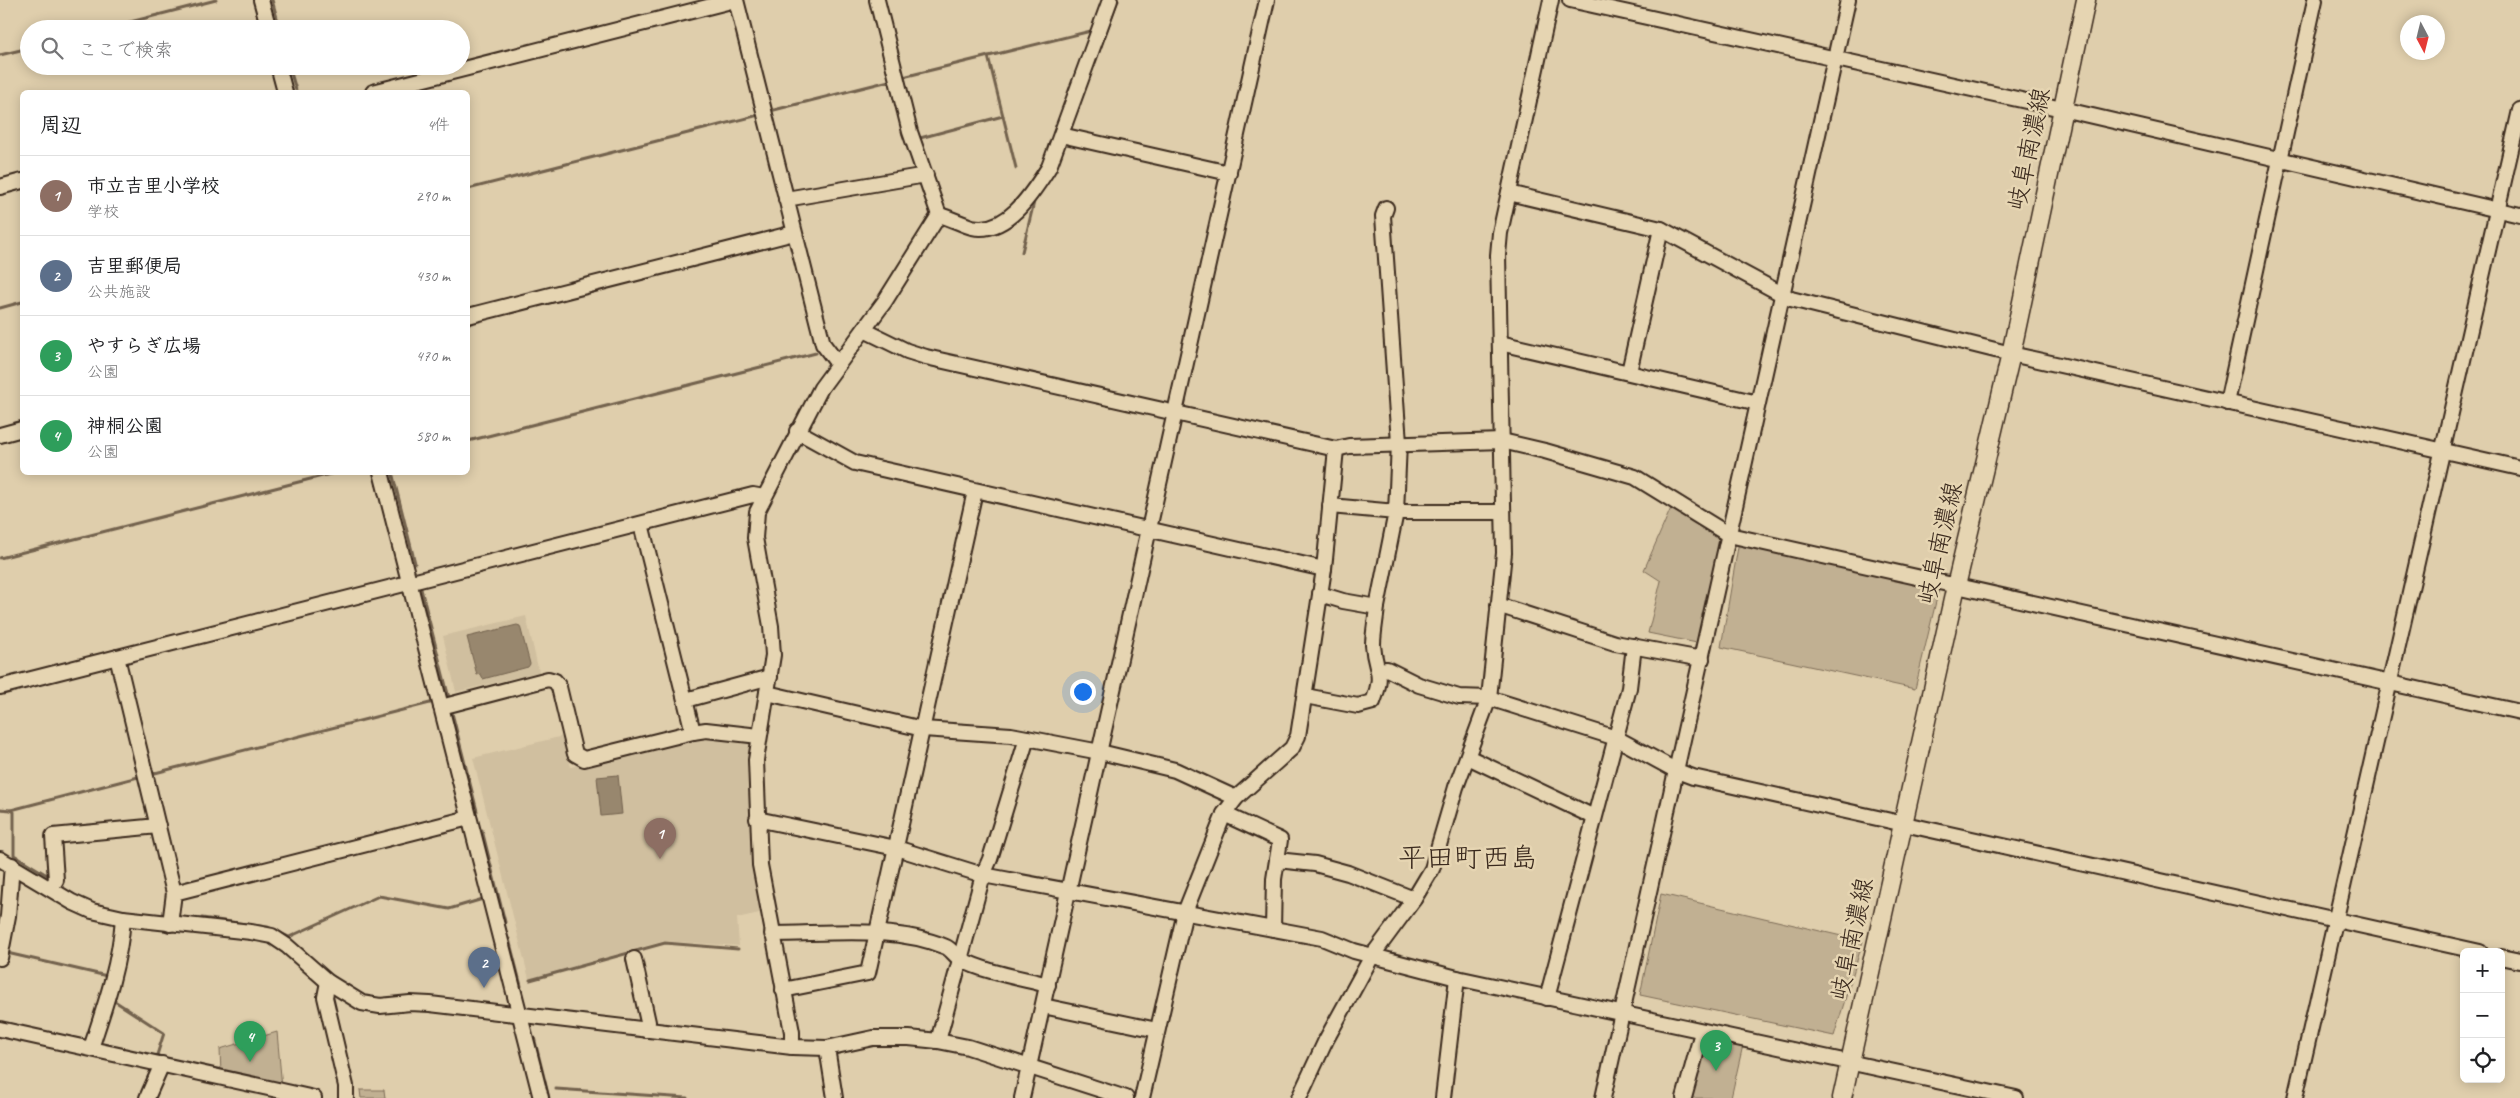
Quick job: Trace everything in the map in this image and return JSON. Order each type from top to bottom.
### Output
[{"type":"main road","name":"岐阜南濃線","points":[[1842,1098],[1956,586],[2011,354],[2086,0]]},
{"type":"street","points":[[261,0],[267,20]]},
{"type":"street","points":[[470,67],[736,0],[823,344],[838,364]]},
{"type":"street","points":[[877,0],[910,132],[940,215],[971,227],[985,228],[995,226],[1011,215],[1034,192],[1049,167],[1110,0]]},
{"type":"street","points":[[1022,1098],[1267,0]]},
{"type":"street","points":[[1299,1098],[1326,1040],[1372,956],[1414,899],[1432,869],[1456,787],[1489,698],[1504,553],[1498,255],[1509,194],[1551,0]]},
{"type":"street","points":[[1570,0],[2062,108],[2520,215]]},
{"type":"street","points":[[1602,1098],[1702,659],[1781,295],[1848,0]]},
{"type":"street","points":[[2227,403],[2315,0]]},
{"type":"street","points":[[280,75],[284,90]]},
{"type":"street","points":[[381,90],[440,75]]},
{"type":"street","points":[[2295,1098],[2520,110]]},
{"type":"street","points":[[1061,135],[1229,173]]},
{"type":"street","points":[[786,199],[926,175]]},
{"type":"street","points":[[0,187],[20,182]]},
{"type":"street","points":[[1509,194],[1661,229],[1781,295],[2011,354],[2520,468]]},
{"type":"street","points":[[1305,696],[1358,706],[1373,702],[1380,685],[1380,670],[1373,645],[1377,606],[1396,512],[1399,444],[1383,216],[1386,208]]},
{"type":"street","points":[[792,1047],[792,1032],[760,865],[756,760],[773,655],[771,626],[755,538],[757,512],[797,431],[821,388],[885,301],[940,215]]},
{"type":"street","points":[[1629,372],[1661,229]]},
{"type":"street","points":[[470,315],[794,233]]},
{"type":"street","points":[[864,330],[907,352],[926,357],[1336,449],[1349,446],[1502,441],[1636,477],[1729,535],[2520,712]]},
{"type":"street","points":[[1500,343],[1758,403]]},
{"type":"street","points":[[0,435],[20,430]]},
{"type":"street","points":[[797,431],[855,463],[1324,568]]},
{"type":"street","points":[[1142,1098],[1185,912],[1224,814],[1236,798],[1292,748],[1298,736],[1324,568],[1336,449]]},
{"type":"street","points":[[382,475],[540,1098]]},
{"type":"street","points":[[784,990],[868,973],[975,491]]},
{"type":"street","points":[[0,686],[753,495],[764,497]]},
{"type":"street","points":[[1330,506],[1396,512],[1502,512]]},
{"type":"street","points":[[641,524],[694,732]]},
{"type":"street","points":[[1320,594],[1342,601],[1377,606]]},
{"type":"street","points":[[1498,605],[1615,643],[1702,659]]},
{"type":"street","points":[[1547,998],[1629,688],[1634,646]]},
{"type":"street","points":[[117,656],[174,893],[170,924]]},
{"type":"street","points":[[1380,670],[1388,670],[1419,685],[1458,696],[1489,698],[1616,738],[1676,771],[1694,777],[2462,948]]},
{"type":"street","points":[[686,700],[770,677]]},
{"type":"street","points":[[441,707],[548,679],[555,681],[575,754],[584,759],[706,730],[759,736]]},
{"type":"street","points":[[767,693],[923,729],[1011,734],[1100,752],[1175,770],[1236,798]]},
{"type":"street","points":[[938,1041],[983,875],[1028,738]]},
{"type":"street","points":[[1468,757],[1594,817]]},
{"type":"street","points":[[1224,814],[1280,840],[1274,879],[1273,929]]},
{"type":"street","points":[[174,893],[469,818]]},
{"type":"street","points":[[757,819],[896,848],[983,875],[1322,938],[1372,956],[1458,978],[2016,1098]]},
{"type":"street","points":[[51,888],[56,880],[53,836],[158,826]]},
{"type":"street","points":[[1277,860],[1315,864],[1348,873],[1414,899]]},
{"type":"street","points":[[6,862],[72,902],[92,911],[123,918],[272,936],[287,946],[328,982],[362,1004],[380,1006],[410,1003],[430,1004],[792,1047],[827,1048],[873,1038],[909,1038],[938,1041],[968,1047],[1126,1098]]},
{"type":"street","points":[[0,958],[8,916],[6,862]]},
{"type":"street","points":[[91,1048],[109,994],[122,938],[123,918]]},
{"type":"street","points":[[772,934],[878,933],[947,947],[960,959],[995,971],[1048,984]]},
{"type":"street","points":[[2505,957],[2520,961]]},
{"type":"street","points":[[634,959],[648,1022],[646,1030]]},
{"type":"street","points":[[1443,1098],[1458,978]]},
{"type":"street","points":[[328,982],[325,997],[346,1086],[346,1098]]},
{"type":"street","points":[[1043,1006],[1157,1030]]},
{"type":"street","points":[[0,1029],[314,1098]]},
{"type":"street","points":[[1684,1098],[1702,1032]]},
{"type":"street","points":[[827,1048],[835,1098]]},
{"type":"street","points":[[147,1098],[162,1064]]},
{"type":"shaded area","points":[[1671,508],[1723,535],[1697,643],[1648,633],[1661,581],[1644,570]]},
{"type":"shaded area","points":[[1739,541],[1939,589],[1915,689],[1721,647]]},
{"type":"shaded area","points":[[526,616],[539,672],[456,692],[443,636]]},
{"type":"shaded area","points":[[517,625],[520,626],[530,664],[528,667],[483,679],[481,674],[477,675],[467,637]]},
{"type":"shaded area","points":[[701,735],[753,742],[764,912],[737,918],[739,946],[664,941],[529,979],[473,758],[563,736],[571,767]]},
{"type":"shaded area","points":[[618,775],[622,814],[601,816],[597,777]]},
{"type":"shaded area","points":[[1661,894],[1863,941],[1834,1036],[1640,995]]},
{"type":"shaded area","points":[[277,1032],[282,1088],[221,1074],[220,1049]]},
{"type":"shaded area","points":[[1704,1036],[1743,1045],[1731,1098],[1689,1098]]},
{"type":"shaded area","points":[[360,1090],[384,1090],[385,1098],[361,1098]]},
{"type":"waterway","points":[[138,20],[216,0]]},
{"type":"waterway","points":[[272,0],[278,20]]},
{"type":"waterway","points":[[1088,80],[1118,0]]},
{"type":"waterway","points":[[903,77],[1095,30]]},
{"type":"waterway","points":[[0,55],[20,50]]},
{"type":"waterway","points":[[988,56],[1016,168]]},
{"type":"waterway","points":[[292,75],[296,90]]},
{"type":"waterway","points":[[770,111],[893,80]]},
{"type":"waterway","points":[[470,188],[755,116]]},
{"type":"waterway","points":[[920,138],[1003,116]]},
{"type":"waterway","points":[[1022,252],[1034,202],[1052,174]]},
{"type":"waterway","points":[[0,308],[20,303]]},
{"type":"waterway","points":[[470,440],[816,353]]},
{"type":"waterway","points":[[0,558],[326,475]]},
{"type":"waterway","points":[[393,475],[415,563]]},
{"type":"waterway","points":[[420,585],[449,698]]},
{"type":"waterway","points":[[151,774],[430,703]]},
{"type":"waterway","points":[[451,709],[477,811]]},
{"type":"waterway","points":[[0,809],[11,810],[142,776]]},
{"type":"waterway","points":[[11,810],[14,812],[14,855],[47,875]]},
{"type":"waterway","points":[[482,830],[505,922]]},
{"type":"waterway","points":[[202,918],[268,927],[289,937],[379,896],[449,909],[483,899]]},
{"type":"waterway","points":[[509,939],[521,986]]},
{"type":"waterway","points":[[530,980],[665,943],[738,949]]},
{"type":"waterway","points":[[7,953],[107,976],[106,979]]},
{"type":"waterway","points":[[113,1000],[164,1033],[156,1058]]},
{"type":"waterway","points":[[534,1037],[549,1098]]},
{"type":"waterway","points":[[556,1089],[687,1098]]},
{"type":"place","name":"市立吉里小学校","points":[[660,859]]},
{"type":"place","name":"吉里郵便局","points":[[484,988]]},
{"type":"place","name":"神桐公園","points":[[250,1062]]},
{"type":"place","name":"やすらぎ広場","points":[[1716,1071]]},
{"type":"district","name":"平田町西島","points":[[1468,857]]}]
